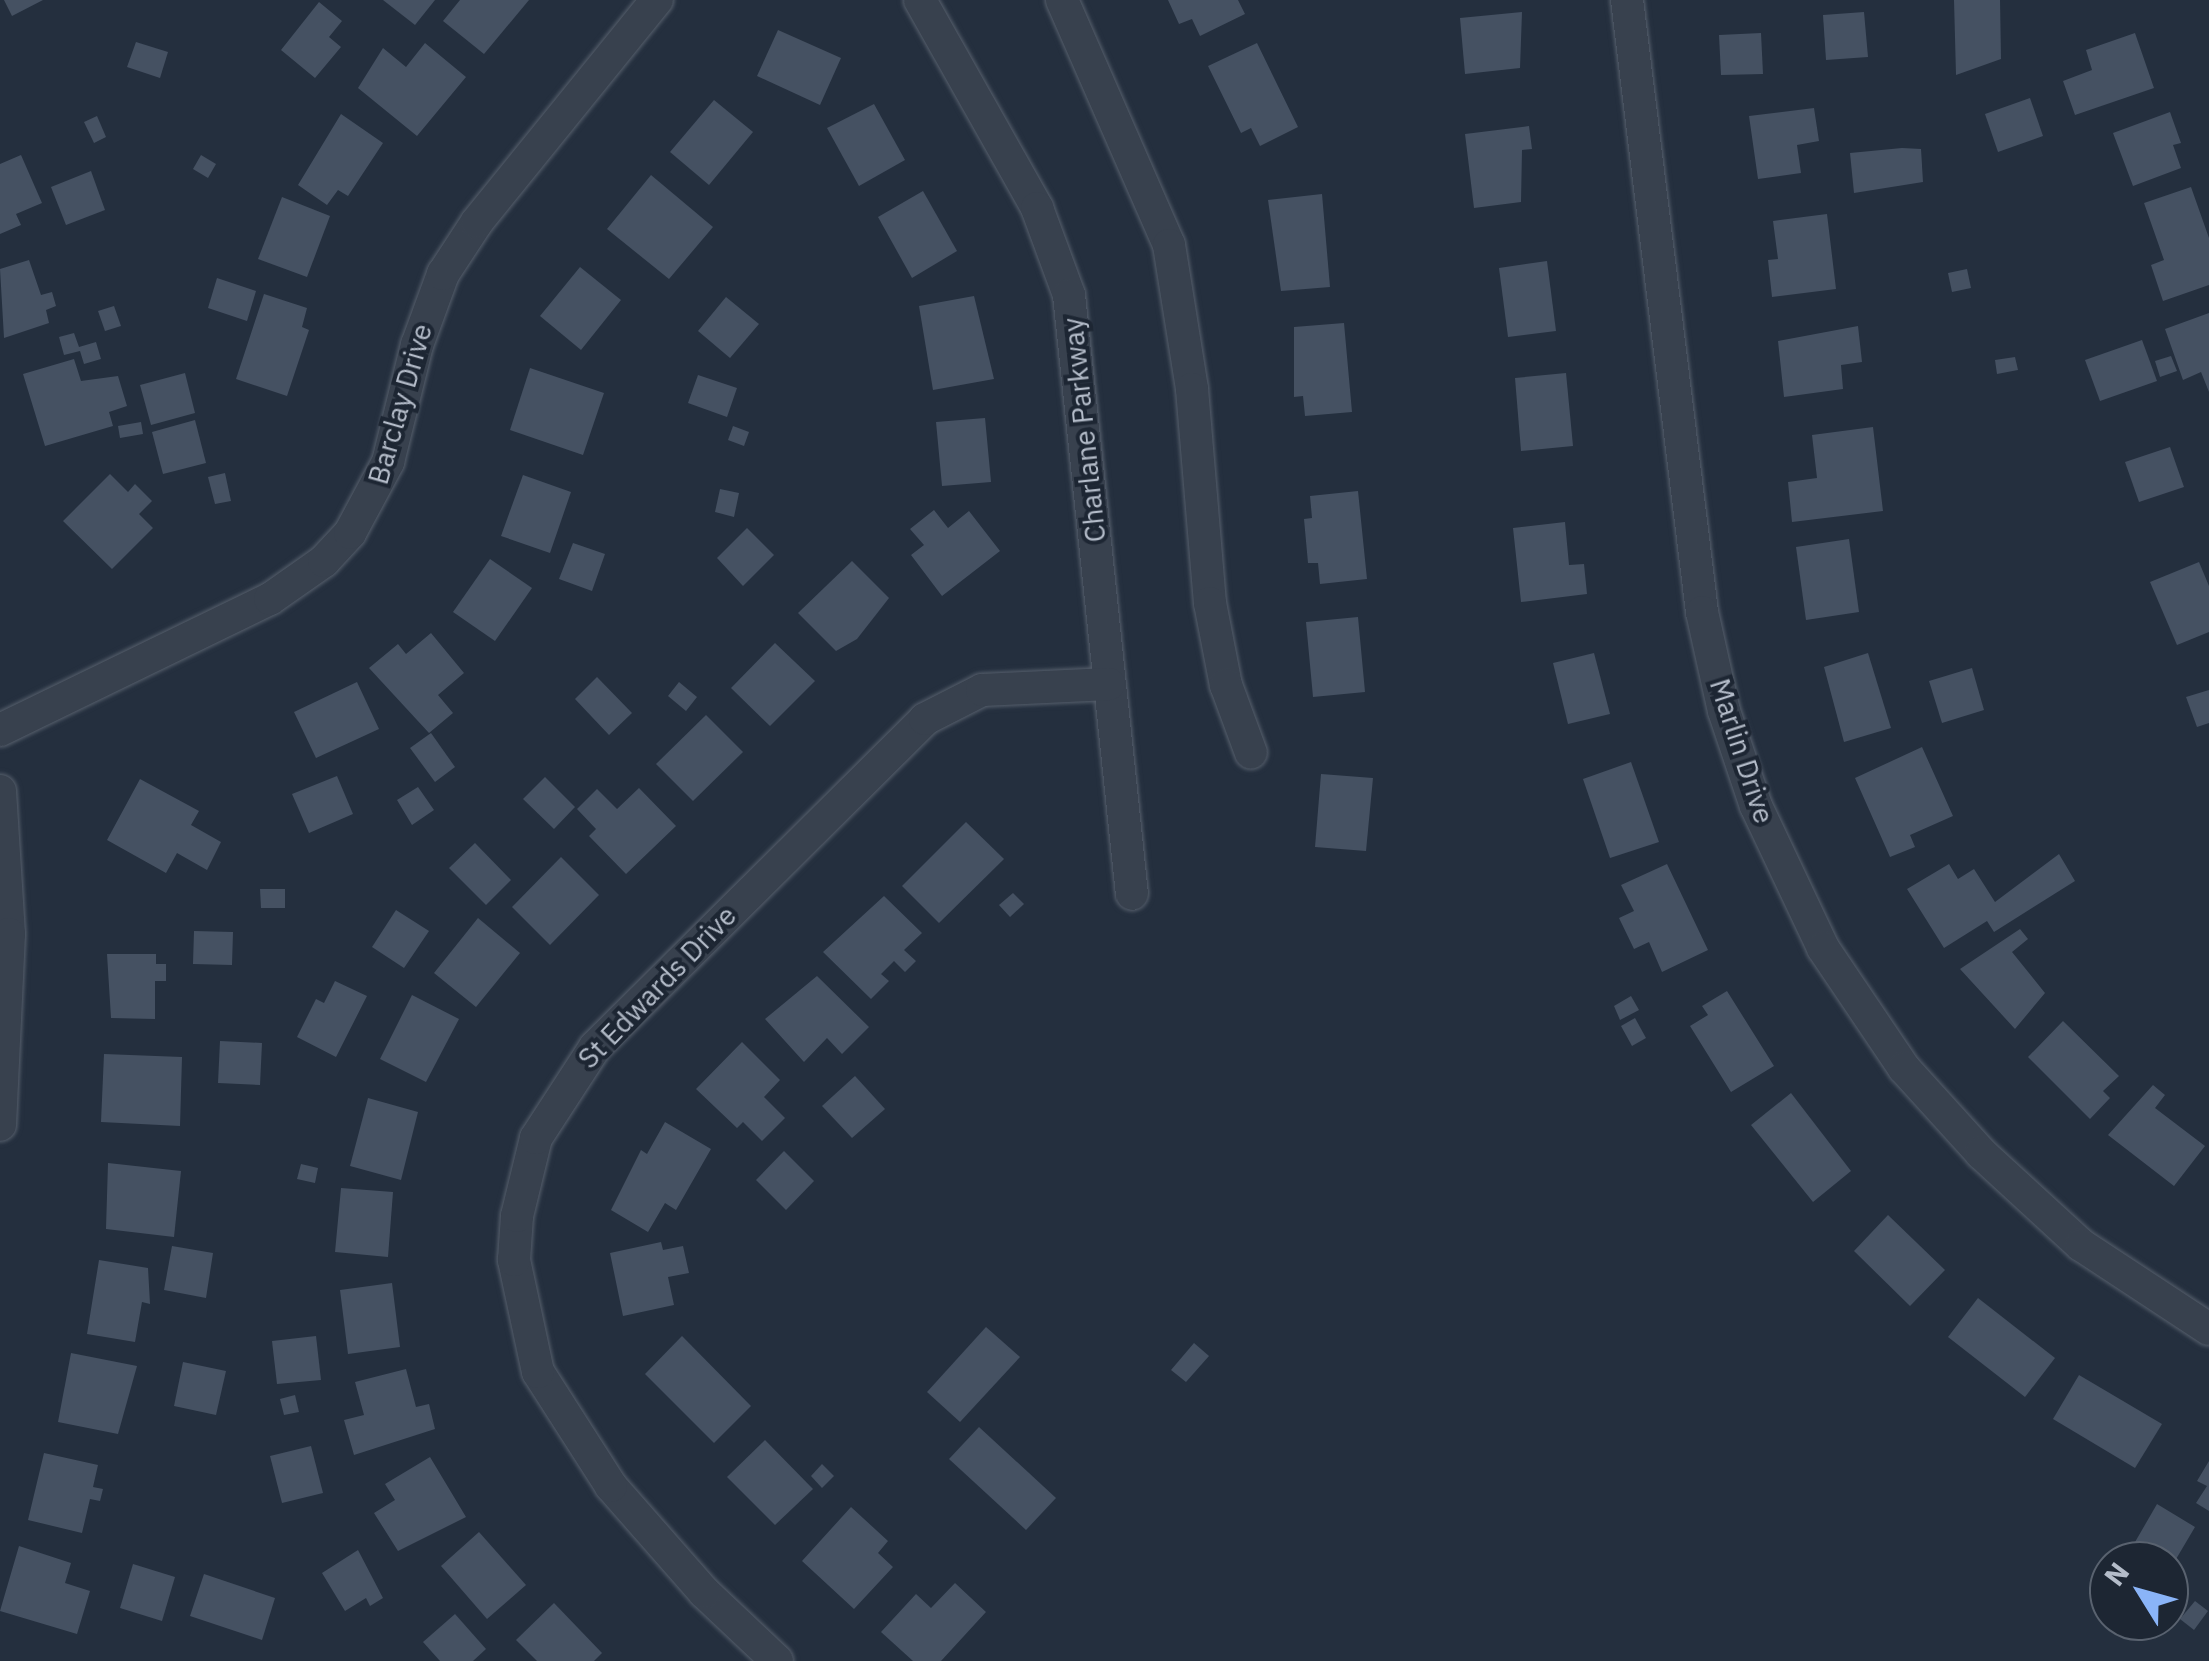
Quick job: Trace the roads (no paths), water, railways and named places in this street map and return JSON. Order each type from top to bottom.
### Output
[{"type":"street","name":"Barclay Drive","points":[[0,730],[270,598],[324,561],[350,533],[388,462],[416,345],[443,274],[477,222],[657,0]]},
{"type":"street","name":"Charlane Parkway","points":[[920,0],[1037,208],[1069,296],[1132,894]]},
{"type":"street","points":[[1062,0],[1170,245],[1192,389],[1210,603],[1226,685],[1251,752]]},
{"type":"street","name":"Marlin Drive","points":[[1627,0],[1702,612],[1724,711],[1756,806],[1823,948],[1904,1068],[1981,1153],[2081,1244],[2209,1329]]},
{"type":"street","name":"St Edwards Drive","points":[[777,1661],[704,1592],[611,1486],[538,1372],[518,1302],[514,1260],[516,1216],[536,1138],[595,1047],[925,719],[998,688],[1109,684]]},
{"type":"street","points":[[0,791],[10,934],[0,1125]]}]
